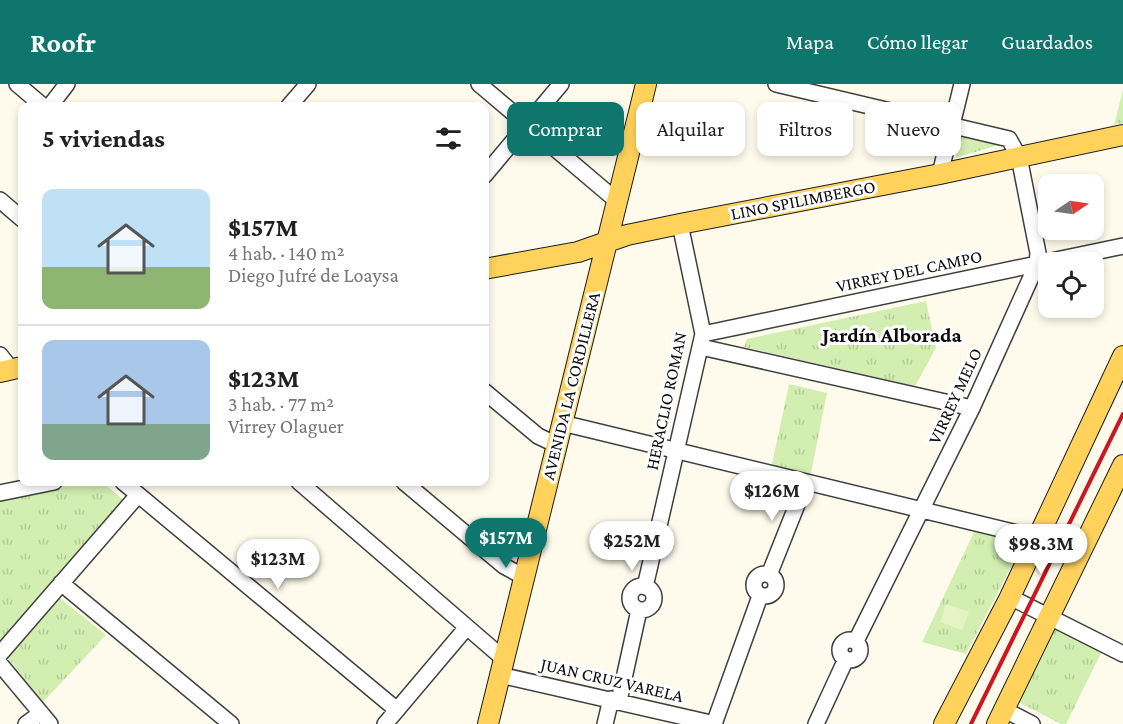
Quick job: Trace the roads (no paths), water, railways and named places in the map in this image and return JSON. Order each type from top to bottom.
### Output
[{"type":"main road","name":"AVENIDA LA CORDILLERA","points":[[488,724],[646,84]]},
{"type":"main road","name":"LINO SPILIMBERGO","points":[[489,268],[578,252],[627,235],[940,174],[1123,135]]},
{"type":"main road","points":[[944,724],[1010,597],[1123,356]]},
{"type":"main road","points":[[1001,717],[1123,465]]},
{"type":"street","points":[[17,84],[38,102]]},
{"type":"street","points":[[53,102],[67,84]]},
{"type":"street","points":[[292,102],[308,84]]},
{"type":"street","points":[[479,84],[507,107]]},
{"type":"street","points":[[547,102],[561,84]]},
{"type":"street","points":[[776,84],[865,105]]},
{"type":"street","points":[[957,102],[962,84]]},
{"type":"street","points":[[961,127],[1009,139],[1019,157]]},
{"type":"street","points":[[489,170],[507,149]]},
{"type":"street","points":[[564,156],[616,201]]},
{"type":"street","points":[[940,174],[944,156]]},
{"type":"street","name":"VIRREY MELO","points":[[816,724],[846,659],[853,660],[858,656],[860,650],[856,641],[972,408],[1037,264],[1038,253],[1019,157]]},
{"type":"street","points":[[0,200],[18,216]]},
{"type":"street","name":"HERACLIO ROMAN","points":[[605,724],[615,700],[639,609],[649,608],[653,602],[651,591],[645,587],[702,340],[680,224]]},
{"type":"street","name":"VIRREY DEL CAMPO","points":[[702,340],[1123,246]]},
{"type":"street","points":[[702,340],[972,408]]},
{"type":"street","points":[[489,395],[538,436],[557,446]]},
{"type":"street","points":[[562,423],[1038,538]]},
{"type":"street","points":[[715,724],[760,596],[755,591],[754,583],[758,577],[769,575],[806,482]]},
{"type":"street","points":[[0,493],[34,486]]},
{"type":"street","points":[[128,486],[396,710]]},
{"type":"street","name":"JUAN CRUZ VARELA","points":[[304,486],[467,627],[502,667],[615,700],[715,724]]},
{"type":"street","points":[[409,486],[504,566],[524,577]]},
{"type":"street","points":[[0,654],[138,495]]},
{"type":"street","points":[[61,583],[231,724]]},
{"type":"street","points":[[1010,597],[1123,654]]},
{"type":"street","points":[[385,724],[467,627]]},
{"type":"street","points":[[0,664],[45,718],[26,724]]},
{"type":"street","points":[[1001,717],[1032,724]]},
{"type":"railway","points":[[971,724],[1123,414]]},
{"type":"district","name":"Jardín Alborada","points":[[892,335]]}]
